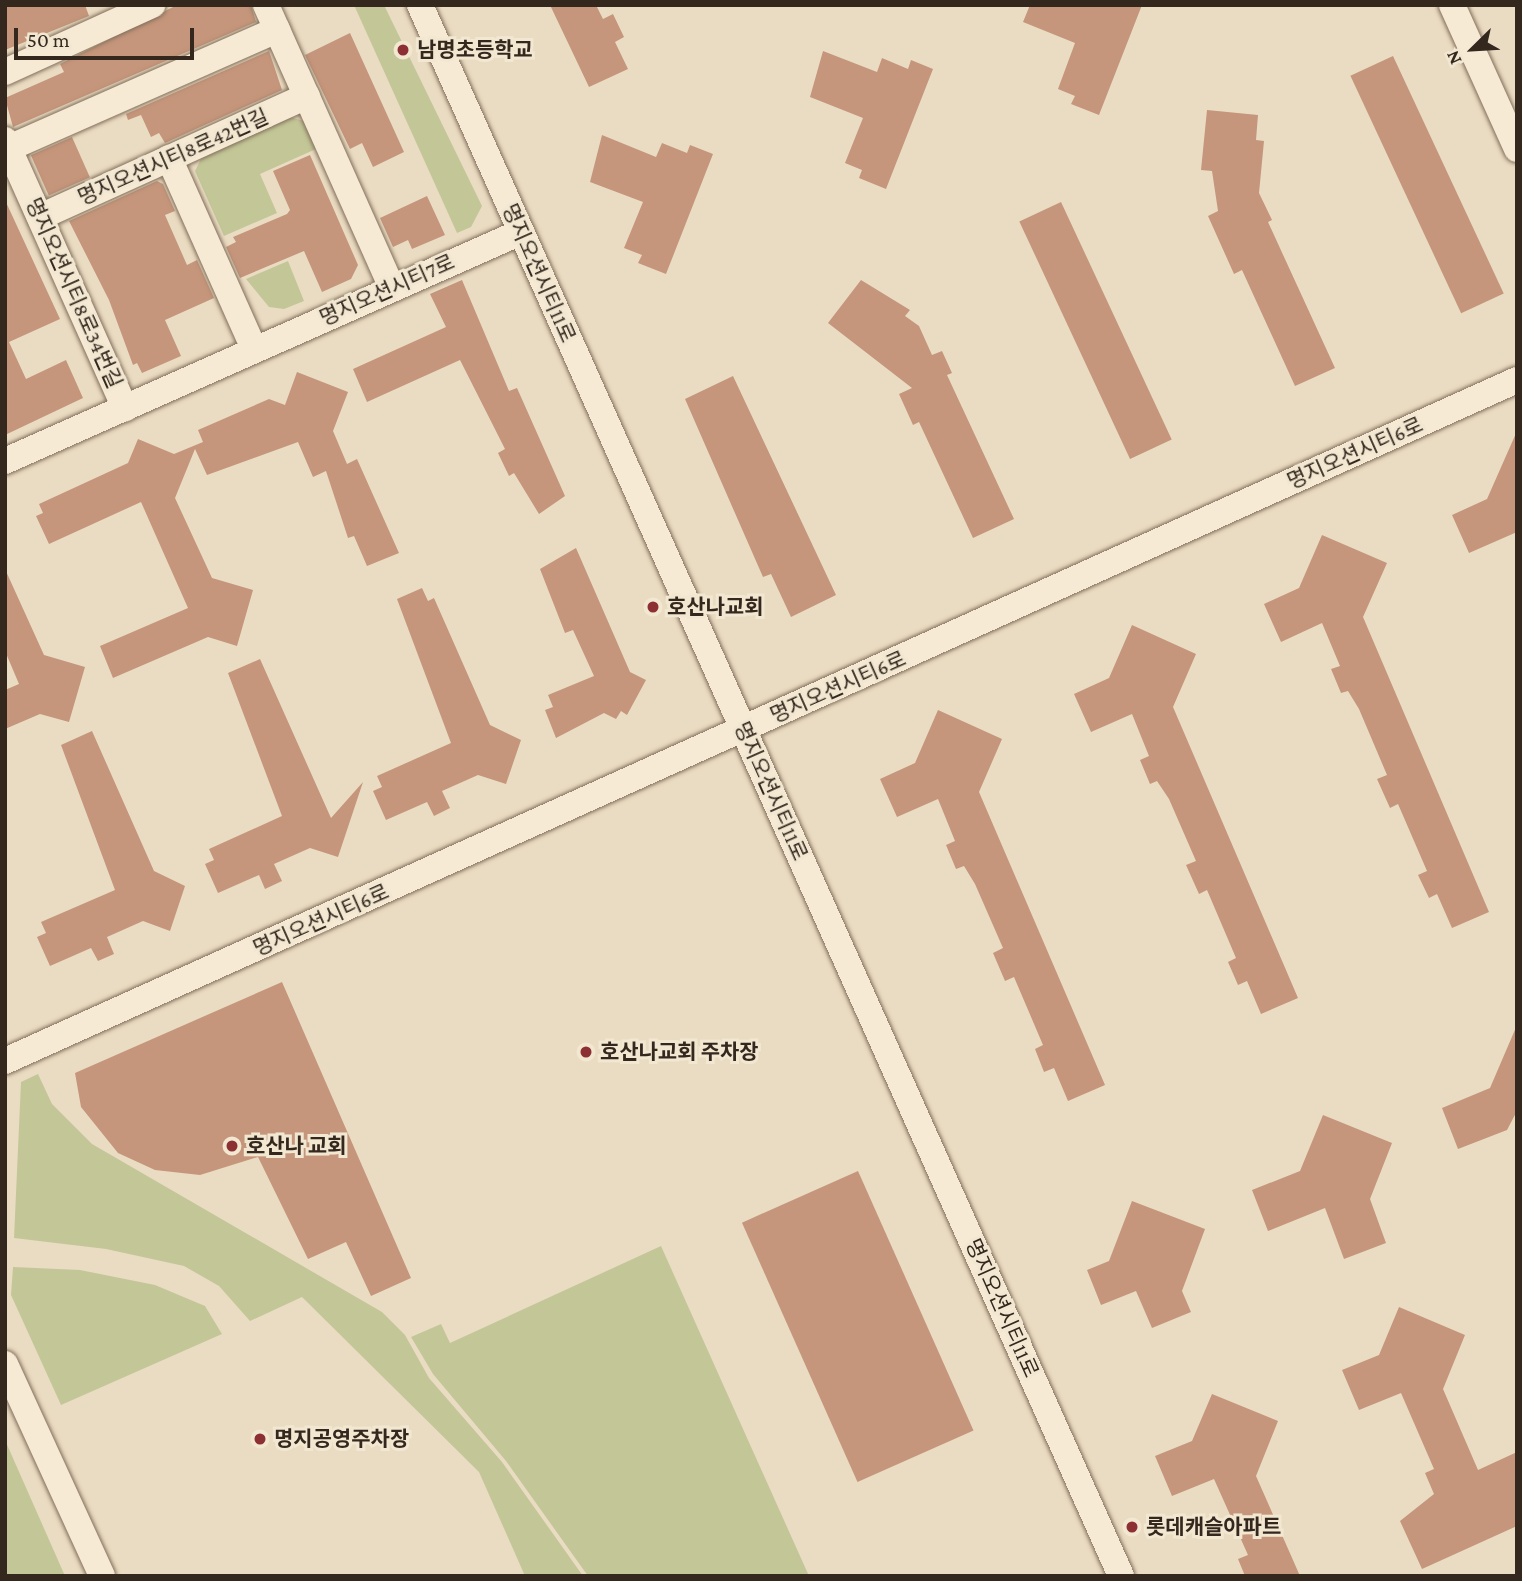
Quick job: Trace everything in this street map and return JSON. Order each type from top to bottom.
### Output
[{"type":"street","points":[[5,72],[109,14],[152,5]]},
{"type":"street","points":[[266,5],[393,288]]},
{"type":"street","name":"명지오션시티11로","points":[[420,5],[1121,1576]]},
{"type":"street","points":[[1452,5],[1517,149]]},
{"type":"street","points":[[7,144],[277,30]]},
{"type":"street","name":"명지오션시티8로42번길","points":[[40,217],[307,96]]},
{"type":"street","name":"명지오션시티8로34번길","points":[[7,144],[125,408]]},
{"type":"street","points":[[169,158],[254,349]]},
{"type":"street","name":"명지오션시티7로","points":[[5,461],[521,232]]},
{"type":"street","name":"명지오션시티6로","points":[[5,1061],[1517,380]]},
{"type":"street","points":[[5,1364],[102,1576]]},
{"type":"green space","points":[[354,5],[384,5],[482,206],[471,227],[457,233]]},
{"type":"green space","points":[[283,115],[304,121],[316,149],[260,174],[277,213],[224,236],[195,171],[205,151]]},
{"type":"green space","points":[[288,261],[304,301],[284,309],[269,307],[246,279]]},
{"type":"green space","points":[[38,1074],[52,1104],[92,1144],[382,1312],[405,1335],[429,1378],[502,1462],[583,1576],[525,1576],[479,1472],[302,1297],[250,1321],[219,1286],[184,1266],[106,1249],[14,1238],[21,1082]]},
{"type":"green space","points":[[661,1246],[809,1576],[588,1576],[506,1461],[433,1374],[411,1337],[441,1324],[450,1343]]},
{"type":"green space","points":[[13,1267],[80,1270],[155,1285],[205,1306],[222,1334],[61,1405],[11,1295]]},
{"type":"green space","points":[[5,1440],[65,1576],[5,1576]]},
{"type":"building","points":[[5,5],[85,5],[89,16],[5,50]]},
{"type":"building","points":[[177,5],[251,5],[256,22],[13,127],[5,98],[64,72],[60,64]]},
{"type":"building","points":[[550,5],[596,5],[603,19],[613,14],[624,37],[615,42],[628,69],[589,87]]},
{"type":"building","points":[[1030,5],[1142,5],[1099,115],[1071,104],[1075,96],[1058,89],[1075,43],[1023,22]]},
{"type":"building","points":[[350,33],[404,152],[373,167],[362,143],[350,149],[305,55]]},
{"type":"building","points":[[269,51],[282,90],[165,143],[159,133],[151,137],[141,115],[128,120],[126,114]]},
{"type":"building","points":[[823,51],[877,72],[882,58],[908,69],[911,60],[933,69],[886,189],[859,178],[862,170],[845,163],[863,118],[810,97]]},
{"type":"building","points":[[1393,56],[1504,293],[1461,313],[1350,76]]},
{"type":"building","points":[[1207,110],[1258,115],[1256,140],[1264,141],[1259,193],[1272,220],[1268,222],[1335,368],[1295,386],[1242,270],[1234,274],[1208,216],[1218,211],[1212,171],[1201,170]]},
{"type":"building","points":[[602,135],[656,157],[662,143],[687,153],[690,145],[713,154],[666,274],[638,263],[642,255],[624,248],[643,202],[590,182]]},
{"type":"building","points":[[72,137],[90,177],[49,195],[31,155]]},
{"type":"building","points":[[310,155],[358,265],[351,279],[322,292],[304,251],[240,278],[226,247],[236,242],[233,237],[287,214],[290,210],[273,171]]},
{"type":"building","points":[[157,181],[163,184],[175,211],[165,215],[187,265],[197,260],[214,298],[165,320],[181,356],[142,373],[137,363],[133,365],[109,300],[69,221]]},
{"type":"building","points":[[427,196],[445,235],[412,249],[408,240],[393,247],[380,218]]},
{"type":"building","points":[[5,200],[60,319],[9,342],[26,379],[66,360],[83,398],[5,435]]},
{"type":"building","points":[[1061,202],[1172,439],[1130,459],[1019,221]]},
{"type":"building","points":[[462,280],[509,391],[517,388],[565,496],[539,514],[514,473],[509,476],[498,453],[505,449],[460,360],[367,402],[353,369],[446,327],[430,294]]},
{"type":"building","points":[[861,280],[910,310],[905,316],[919,326],[932,355],[942,351],[952,373],[947,375],[1014,519],[973,538],[919,422],[913,425],[899,394],[912,388],[828,323]]},
{"type":"building","points":[[297,372],[348,392],[333,431],[347,464],[357,459],[399,553],[367,566],[354,536],[348,538],[326,471],[313,477],[298,442],[207,475],[195,449],[175,498],[212,578],[253,590],[237,646],[208,637],[113,678],[100,646],[188,608],[141,502],[49,544],[36,516],[43,513],[39,504],[128,463],[138,439],[174,454],[203,442],[198,430],[269,399],[285,405]]},
{"type":"building","points":[[733,376],[836,595],[791,617],[771,574],[763,577],[685,399]]},
{"type":"building","points":[[1517,431],[1517,532],[1469,553],[1452,515],[1487,499]]},
{"type":"building","points":[[1322,535],[1387,563],[1363,617],[1489,912],[1452,928],[1437,894],[1429,898],[1418,875],[1427,871],[1398,804],[1390,808],[1377,779],[1387,775],[1359,709],[1348,691],[1341,693],[1331,669],[1340,666],[1322,623],[1281,642],[1264,604],[1299,588]]},
{"type":"building","points":[[576,548],[630,672],[646,680],[627,715],[621,711],[616,719],[604,713],[556,738],[545,710],[553,707],[548,695],[594,676],[573,630],[565,633],[540,569]]},
{"type":"building","points":[[5,569],[44,655],[85,667],[69,722],[40,714],[5,729],[5,690],[19,684],[5,651]]},
{"type":"building","points":[[422,588],[428,601],[434,598],[490,725],[521,740],[506,784],[478,775],[442,791],[450,808],[434,816],[427,802],[386,820],[373,791],[382,787],[377,776],[451,743],[397,599]]},
{"type":"building","points":[[1132,625],[1196,654],[1173,707],[1298,998],[1261,1014],[1247,981],[1238,985],[1228,962],[1236,958],[1207,890],[1199,894],[1186,865],[1196,861],[1169,799],[1157,781],[1150,784],[1140,760],[1149,756],[1132,714],[1091,732],[1074,694],[1109,678]]},
{"type":"building","points":[[260,659],[331,818],[363,782],[338,857],[310,848],[274,864],[282,881],[265,889],[259,875],[218,893],[205,864],[214,860],[209,849],[282,816],[228,673]]},
{"type":"building","points":[[938,710],[1002,739],[979,792],[1105,1085],[1068,1101],[1054,1068],[1044,1072],[1035,1049],[1043,1045],[1014,977],[1005,981],[993,953],[1003,948],[975,884],[964,866],[956,869],[946,845],[955,841],[938,799],[897,817],[880,779],[915,763]]},
{"type":"building","points":[[92,731],[154,871],[185,886],[170,931],[143,921],[107,937],[114,954],[98,961],[91,948],[50,966],[37,937],[46,933],[41,922],[115,890],[61,745]]},
{"type":"building","name":"호산나 교회","points":[[282,982],[411,1278],[371,1296],[346,1242],[308,1259],[258,1157],[200,1175],[155,1170],[118,1153],[81,1107],[75,1073]]},
{"type":"building","points":[[1517,1025],[1517,1111],[1507,1130],[1458,1149],[1442,1108],[1490,1088]]},
{"type":"building","points":[[1323,1115],[1392,1143],[1370,1199],[1386,1243],[1344,1259],[1325,1208],[1268,1231],[1252,1190],[1300,1171]]},
{"type":"building","points":[[858,1171],[974,1430],[857,1482],[742,1223]]},
{"type":"building","points":[[1132,1201],[1205,1229],[1182,1291],[1191,1312],[1152,1328],[1136,1291],[1101,1305],[1087,1270],[1109,1261]]},
{"type":"building","points":[[1399,1307],[1465,1335],[1443,1389],[1478,1470],[1517,1452],[1517,1526],[1422,1569],[1400,1521],[1434,1494],[1425,1473],[1434,1469],[1401,1393],[1359,1410],[1342,1370],[1379,1355]]},
{"type":"building","points":[[1212,1394],[1278,1421],[1256,1476],[1300,1576],[1245,1576],[1238,1559],[1248,1555],[1214,1479],[1172,1496],[1155,1456],[1192,1441]]},
{"type":"place","name":"남명초등학교","points":[[403,50]]},
{"type":"place","name":"호산나교회","points":[[653,607]]},
{"type":"place","name":"호산나교회 주차장","points":[[586,1052]]},
{"type":"place","name":"호산나 교회","points":[[232,1146]]},
{"type":"place","name":"명지공영주차장","points":[[260,1439]]},
{"type":"place","name":"롯데캐슬아파트","points":[[1132,1527]]}]
